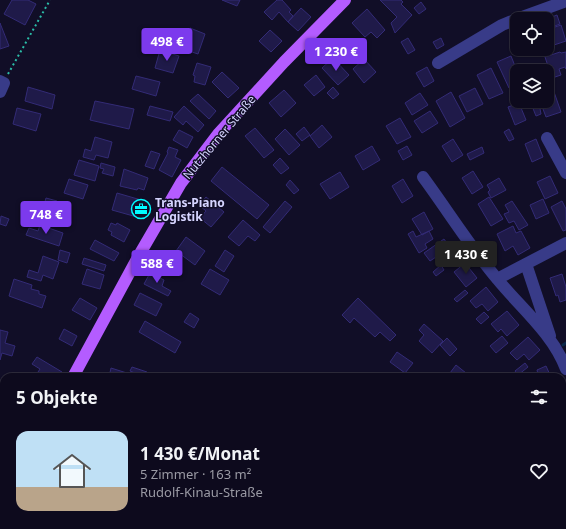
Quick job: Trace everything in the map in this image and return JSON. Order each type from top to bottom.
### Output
[{"type":"main road","name":"Nutzhorner Straße","points":[[75,373],[135,263],[181,183],[219,133],[345,0]]},
{"type":"street","points":[[536,12],[566,1]]},
{"type":"street","points":[[438,63],[510,22]]},
{"type":"street","points":[[547,138],[566,174]]},
{"type":"street","points":[[423,177],[497,280],[552,343],[562,358],[566,369]]},
{"type":"street","points":[[497,280],[566,244]]},
{"type":"street","points":[[526,264],[552,343]]},
{"type":"path","points":[[1,85],[50,0]]},
{"type":"building","points":[[12,0],[28,0],[36,4],[25,25],[4,14]]},
{"type":"building","points":[[222,0],[240,0],[237,6]]},
{"type":"building","points":[[277,0],[282,0],[291,10],[289,12],[293,16],[288,22],[279,12],[272,20],[264,12]]},
{"type":"building","points":[[380,0],[401,0],[403,2],[401,4],[412,15],[395,33],[391,23],[397,17]]},
{"type":"building","points":[[421,2],[426,9],[419,14],[414,8]]},
{"type":"building","points":[[301,8],[311,17],[298,31],[288,22]]},
{"type":"building","points":[[367,9],[385,30],[377,38],[371,32],[365,37],[352,23]]},
{"type":"building","points":[[557,15],[560,24],[554,26],[554,16]]},
{"type":"building","points":[[0,23],[9,46],[0,49]]},
{"type":"building","points":[[561,25],[566,41],[554,45],[554,27]]},
{"type":"building","points":[[190,28],[205,34],[198,54],[174,46],[178,34],[187,37]]},
{"type":"building","points":[[270,30],[282,41],[271,52],[259,41]]},
{"type":"building","points":[[352,38],[362,48],[352,58],[342,48]]},
{"type":"building","points":[[408,38],[415,50],[408,54],[401,42]]},
{"type":"building","points":[[441,38],[444,45],[437,49],[433,42]]},
{"type":"building","points":[[160,50],[179,56],[173,73],[155,68]]},
{"type":"building","points":[[566,52],[566,69],[565,67],[559,69],[561,75],[554,77],[554,64],[547,64],[545,57],[554,56],[554,54]]},
{"type":"building","points":[[511,56],[514,64],[510,64],[509,88],[497,62]]},
{"type":"building","points":[[333,58],[349,75],[338,85],[322,68]]},
{"type":"building","points":[[364,59],[376,72],[364,83],[353,69]]},
{"type":"building","points":[[197,63],[211,67],[205,85],[194,82],[195,76],[193,75]]},
{"type":"building","points":[[427,67],[434,81],[424,87],[416,73]]},
{"type":"building","points":[[491,68],[503,93],[489,99],[477,75]]},
{"type":"building","points":[[222,72],[239,88],[228,98],[212,82]]},
{"type":"building","points":[[316,75],[325,87],[314,96],[304,85]]},
{"type":"building","points":[[136,76],[160,82],[156,96],[132,89]]},
{"type":"building","points":[[28,87],[55,95],[52,109],[25,101]]},
{"type":"building","points":[[333,87],[339,94],[333,99],[327,93]]},
{"type":"building","points":[[475,88],[483,104],[467,112],[459,96]]},
{"type":"building","points":[[284,90],[296,103],[281,117],[269,103]]},
{"type":"building","points":[[451,92],[465,118],[450,127],[436,101]]},
{"type":"building","points":[[554,92],[561,112],[546,117],[543,108],[554,108]]},
{"type":"building","points":[[420,93],[428,105],[412,115],[405,103]]},
{"type":"building","points":[[198,94],[216,111],[209,119],[190,101]]},
{"type":"building","points":[[95,101],[134,109],[129,129],[90,120]]},
{"type":"building","points":[[150,106],[173,112],[170,121],[147,115]]},
{"type":"building","points":[[184,106],[204,125],[198,132],[186,121],[183,125],[174,117]]},
{"type":"building","points":[[508,107],[521,108],[526,120],[515,125]]},
{"type":"building","points":[[17,108],[41,114],[36,131],[13,124]]},
{"type":"building","points":[[533,108],[540,108],[541,114],[536,116]]},
{"type":"building","points":[[430,111],[438,123],[422,133],[414,121]]},
{"type":"building","points":[[400,118],[411,137],[397,144],[386,126]]},
{"type":"building","points":[[322,125],[332,137],[319,148],[310,136]]},
{"type":"building","points":[[304,127],[310,135],[302,141],[296,134]]},
{"type":"building","points":[[255,128],[274,150],[264,158],[245,136]]},
{"type":"building","points":[[285,129],[300,145],[289,155],[275,139]]},
{"type":"building","points":[[509,129],[514,139],[509,141],[504,132]]},
{"type":"building","points":[[179,130],[193,137],[187,148],[173,140]]},
{"type":"building","points":[[95,137],[112,142],[108,158],[96,155],[94,160],[83,157],[85,149],[91,151]]},
{"type":"building","points":[[453,139],[463,155],[452,162],[442,146]]},
{"type":"building","points":[[536,139],[543,157],[532,162],[525,144]]},
{"type":"building","points":[[372,146],[380,160],[363,170],[355,156]]},
{"type":"building","points":[[407,146],[412,155],[403,160],[398,151]]},
{"type":"building","points":[[169,147],[178,150],[175,157],[181,160],[172,177],[159,170],[168,153]]},
{"type":"building","points":[[482,147],[484,153],[470,160],[467,154]]},
{"type":"building","points":[[151,151],[160,154],[154,169],[145,166]]},
{"type":"building","points":[[280,158],[289,168],[281,174],[273,165]]},
{"type":"building","points":[[79,160],[99,166],[95,181],[74,175]]},
{"type":"building","points":[[101,163],[115,167],[113,176],[102,173],[104,169],[100,168]]},
{"type":"building","points":[[222,167],[269,205],[257,219],[211,181]]},
{"type":"building","points":[[124,169],[148,178],[144,190],[120,186]]},
{"type":"building","points":[[473,171],[483,187],[472,194],[462,178]]},
{"type":"building","points":[[340,172],[349,187],[330,199],[320,184]]},
{"type":"building","points":[[550,176],[558,193],[545,199],[537,182]]},
{"type":"building","points":[[499,178],[506,190],[491,198],[488,192],[490,190],[487,185]]},
{"type":"building","points":[[69,179],[88,185],[83,199],[64,193]]},
{"type":"building","points":[[403,179],[413,196],[402,203],[392,186]]},
{"type":"building","points":[[290,180],[299,190],[294,194],[286,185]]},
{"type":"building","points":[[117,193],[148,202],[144,219],[112,210]]},
{"type":"building","points":[[206,197],[224,212],[211,227],[200,218],[206,211],[199,205]]},
{"type":"building","points":[[489,197],[503,219],[491,226],[478,204]]},
{"type":"building","points":[[46,198],[57,201],[55,204],[62,209],[58,218],[52,214],[50,222],[40,219]]},
{"type":"building","points":[[543,199],[549,213],[536,219],[530,205]]},
{"type":"building","points":[[285,201],[292,207],[270,233],[263,227]]},
{"type":"building","points":[[512,201],[528,225],[519,230],[514,221],[509,223],[504,214],[509,212],[505,205]]},
{"type":"building","points":[[562,201],[566,209],[566,230],[563,231],[551,207]]},
{"type":"building","points":[[424,212],[433,229],[422,235],[412,219]]},
{"type":"building","points":[[1,216],[9,219],[6,226],[0,224]]},
{"type":"building","points":[[243,220],[260,235],[255,241],[248,236],[239,246],[228,237]]},
{"type":"building","points":[[111,223],[116,225],[117,223],[130,230],[124,242],[111,235],[112,232],[108,230]]},
{"type":"building","points":[[40,225],[63,233],[59,246],[26,235],[29,228],[38,231]]},
{"type":"building","points":[[513,226],[516,233],[521,231],[530,248],[518,255],[513,246],[505,251],[497,234]]},
{"type":"building","points":[[413,231],[416,237],[429,231],[433,239],[425,244],[427,248],[419,253],[408,234]]},
{"type":"building","points":[[186,237],[205,251],[195,265],[176,251]]},
{"type":"building","points":[[444,239],[456,256],[445,263],[439,255],[430,261],[424,253]]},
{"type":"building","points":[[95,240],[119,253],[114,261],[90,249]]},
{"type":"building","points":[[60,250],[70,253],[67,263],[58,260]]},
{"type":"building","points":[[225,250],[234,256],[224,272],[215,266]]},
{"type":"building","points":[[43,256],[59,262],[53,279],[43,275],[41,281],[27,277],[29,270],[38,273]]},
{"type":"building","points":[[84,258],[106,265],[104,271],[82,264]]},
{"type":"building","points":[[465,263],[477,278],[466,287],[454,272]]},
{"type":"building","points":[[441,265],[444,270],[436,276],[433,272]]},
{"type":"building","points":[[87,269],[104,275],[100,289],[82,284]]},
{"type":"building","points":[[210,269],[229,280],[220,295],[201,284]]},
{"type":"building","points":[[150,273],[164,280],[162,286],[171,291],[168,296],[144,284]]},
{"type":"building","points":[[562,274],[566,287],[566,300],[560,302],[558,295],[556,296],[550,278]]},
{"type":"building","points":[[14,279],[32,285],[31,289],[39,291],[39,294],[46,296],[42,308],[9,296]]},
{"type":"building","points":[[486,287],[498,302],[488,311],[482,304],[476,308],[470,301]]},
{"type":"building","points":[[465,290],[468,293],[457,302],[454,299]]},
{"type":"building","points":[[140,293],[162,304],[156,316],[134,305]]},
{"type":"building","points":[[80,298],[97,308],[90,320],[72,310]]},
{"type":"building","points":[[358,298],[396,335],[390,341],[380,332],[375,337],[354,318],[350,323],[342,315]]},
{"type":"building","points":[[507,311],[519,325],[507,336],[501,329],[498,332],[491,324]]},
{"type":"building","points":[[484,312],[489,317],[481,324],[476,319]]},
{"type":"building","points":[[190,313],[199,319],[194,328],[184,322]]},
{"type":"building","points":[[145,321],[181,342],[175,353],[139,332]]},
{"type":"building","points":[[424,324],[443,341],[432,353],[419,341],[424,335],[419,330]]},
{"type":"building","points":[[64,329],[77,336],[72,346],[59,339]]},
{"type":"building","points":[[0,330],[8,332],[5,343],[15,346],[12,356],[2,353],[0,360]]},
{"type":"building","points":[[502,336],[508,343],[496,353],[490,346]]},
{"type":"building","points":[[528,337],[540,350],[529,360],[524,354],[517,360],[510,353]]},
{"type":"building","points":[[447,338],[457,349],[450,356],[440,345]]},
{"type":"building","points":[[397,352],[413,363],[405,373],[390,362]]},
{"type":"building","points":[[37,357],[62,372],[40,373],[38,372],[40,369],[32,364]]},
{"type":"building","points":[[525,363],[528,367],[520,373],[516,373],[515,371]]},
{"type":"building","points":[[456,365],[466,373],[450,373]]},
{"type":"building","points":[[546,366],[549,373],[538,373],[537,370]]},
{"type":"building","points":[[132,367],[147,372],[135,373],[130,371]]},
{"type":"building","points":[[111,368],[127,373],[110,373]]},
{"type":"place","name":"Trans-Piano Logistik","points":[[141,209]]}]
